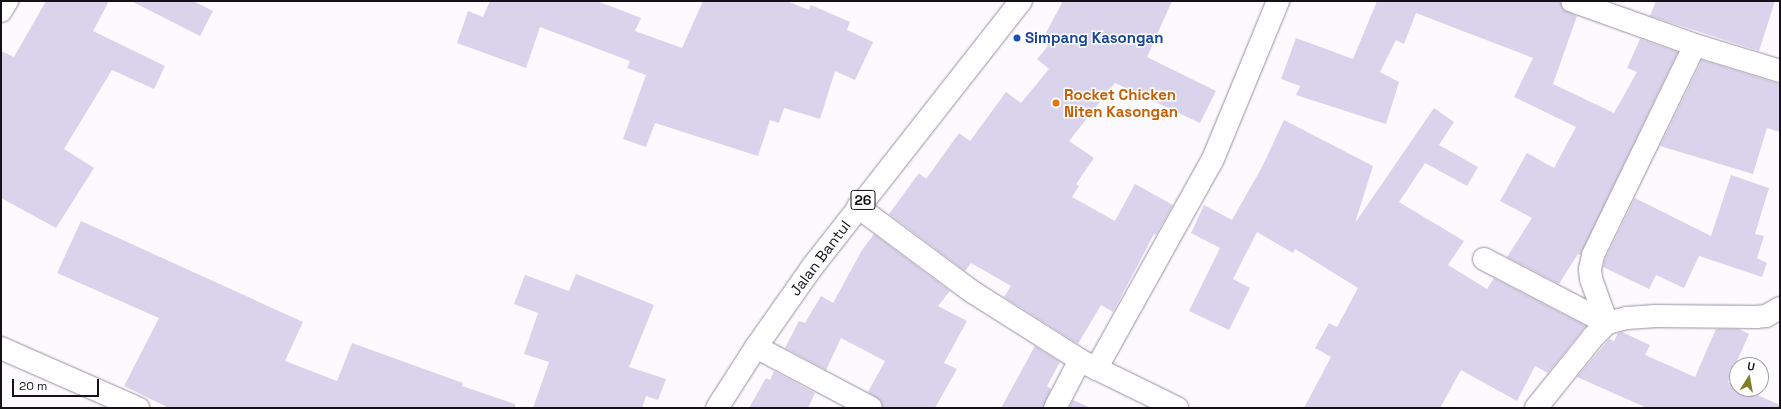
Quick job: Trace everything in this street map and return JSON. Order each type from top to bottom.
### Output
[{"type":"street","points":[[1,11],[7,1]]},
{"type":"street","name":"Jalan Bantul","points":[[717,408],[756,347],[813,266],[1021,1]]},
{"type":"street","points":[[1055,408],[1088,365],[1213,159],[1278,1]]},
{"type":"street","points":[[1572,1],[1695,45],[1780,70]]},
{"type":"street","points":[[1607,323],[1591,279],[1590,269],[1593,255],[1695,45]]},
{"type":"street","points":[[858,207],[971,290],[1088,365],[1177,408]]},
{"type":"street","points":[[1484,259],[1607,323]]},
{"type":"street","points":[[1536,408],[1593,337],[1607,323],[1627,318],[1653,316],[1756,317],[1766,316],[1780,308]]},
{"type":"street","points":[[756,347],[872,408]]},
{"type":"street","points":[[1,348],[138,408]]},
{"type":"building","points":[[46,1],[109,1],[93,31],[165,66],[154,89],[112,70],[64,149],[94,168],[56,228],[1,198],[1,51],[14,57]]},
{"type":"building","points":[[131,1],[193,1],[213,11],[200,36]]},
{"type":"building","points":[[490,1],[597,1],[641,18],[635,31],[682,48],[703,1],[787,1],[809,10],[811,5],[850,22],[847,30],[873,42],[855,80],[835,71],[820,119],[784,108],[779,123],[770,120],[758,156],[655,123],[646,147],[623,139],[646,75],[627,68],[630,61],[540,27],[526,68],[457,43],[468,11],[483,17]]},
{"type":"building","points":[[1063,1],[1172,1],[1147,57],[1216,91],[1200,123],[1115,83],[1069,141],[1094,158],[1076,184],[1079,186],[1072,197],[1115,221],[1135,184],[1173,205],[1156,235],[1154,234],[1113,312],[1101,305],[1078,344],[1004,297],[1011,286],[971,263],[965,271],[889,214],[919,173],[926,179],[959,133],[970,141],[1006,92],[1021,103],[1049,69],[1037,59],[1048,46],[1041,42]]},
{"type":"building","points":[[1377,1],[1560,1],[1563,9],[1577,16],[1553,84],[1614,113],[1637,72],[1627,68],[1640,39],[1678,52],[1580,255],[1578,254],[1559,284],[1507,257],[1532,218],[1500,201],[1527,153],[1554,168],[1576,127],[1514,97],[1533,58],[1416,13],[1404,44],[1396,40],[1380,72],[1399,82],[1386,124],[1296,95],[1300,86],[1281,79],[1296,38],[1353,59]]},
{"type":"building","points":[[1656,1],[1775,1],[1759,51],[1650,16]]},
{"type":"building","points":[[1702,60],[1780,84],[1780,132],[1767,128],[1753,174],[1660,146]]},
{"type":"building","points":[[1434,108],[1454,122],[1439,145],[1478,167],[1467,186],[1425,163],[1399,202],[1464,241],[1448,265],[1487,289],[1494,278],[1586,326],[1548,373],[1535,366],[1517,401],[1461,370],[1440,408],[1304,408],[1331,357],[1315,348],[1329,323],[1337,327],[1358,288],[1295,249],[1293,253],[1257,232],[1233,279],[1250,288],[1229,330],[1189,311],[1220,248],[1191,233],[1204,205],[1232,220],[1262,167],[1284,120],[1373,166],[1355,223]]},
{"type":"building","points":[[1731,175],[1769,188],[1755,234],[1764,236],[1757,258],[1767,263],[1762,277],[1699,256],[1684,288],[1656,275],[1649,289],[1603,267],[1605,259],[1635,198],[1711,236]]},
{"type":"building","points":[[81,221],[303,322],[285,361],[337,381],[352,343],[463,383],[462,386],[515,404],[515,408],[169,408],[124,386],[159,318],[57,273]]},
{"type":"building","points":[[874,234],[950,291],[938,306],[967,321],[944,363],[957,369],[935,408],[883,408],[881,401],[868,392],[885,361],[841,338],[826,370],[785,348],[799,321],[805,323],[821,296],[833,303],[862,250]]},
{"type":"building","points":[[576,274],[654,305],[629,367],[666,379],[658,400],[646,396],[642,408],[533,408],[549,362],[524,354],[538,313],[514,304],[525,275],[569,291]]},
{"type":"building","points":[[1716,329],[1739,329],[1749,334],[1739,357],[1729,357],[1729,397],[1762,397],[1780,405],[1780,408],[1647,408],[1577,377],[1609,339],[1614,341],[1618,333],[1622,332],[1650,345],[1645,355],[1695,377]]},
{"type":"building","points":[[1035,346],[1060,362],[1047,386],[1051,389],[1043,408],[1001,408]]},
{"type":"building","points":[[774,371],[815,393],[808,408],[749,408],[766,378],[770,380]]},
{"type":"building","points":[[1073,400],[1091,408],[1069,408]]},
{"type":"place","name":"Simpang Kasongan","points":[[1017,38]]},
{"type":"place","name":"Rocket Chicken Niten Kasongan","points":[[1056,103]]}]
